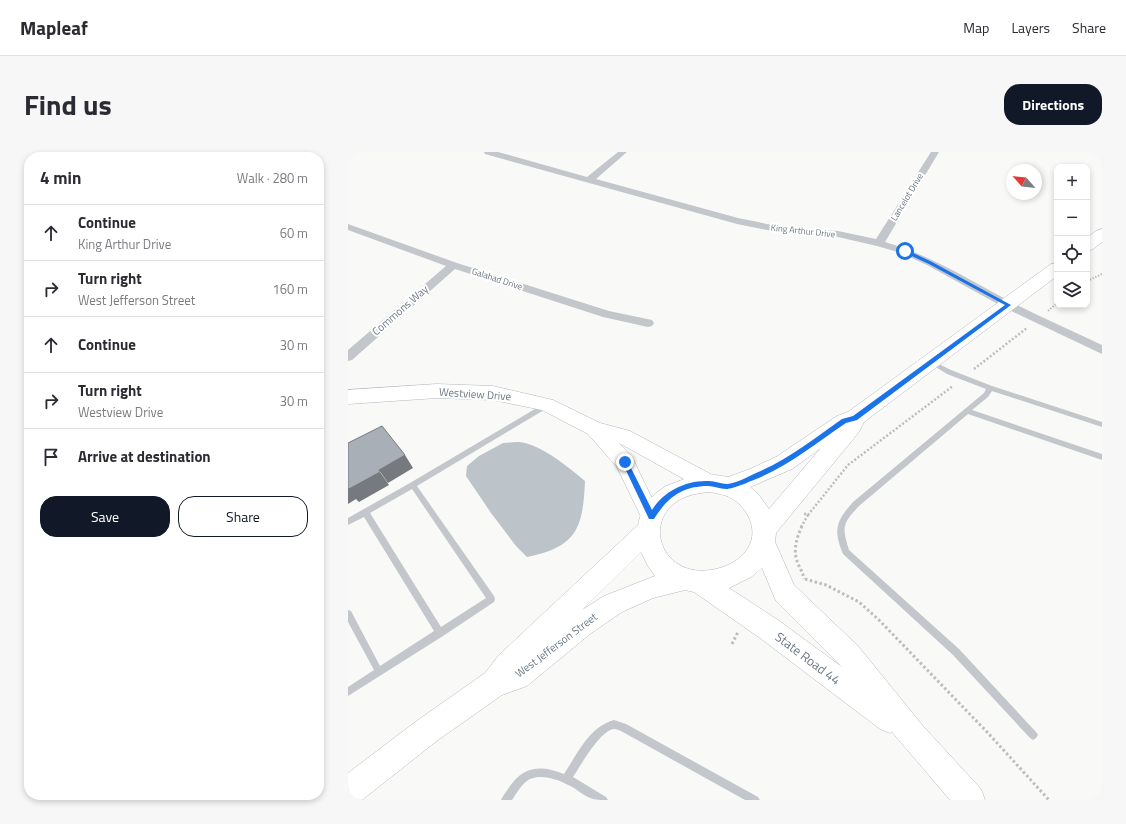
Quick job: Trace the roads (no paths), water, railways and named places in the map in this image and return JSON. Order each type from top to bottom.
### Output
[{"type":"main road","points":[[1090,244],[1102,234]]},
{"type":"main road","points":[[855,418],[852,426],[764,536],[759,552],[750,565],[736,575],[719,581],[692,581],[668,572],[656,560],[649,546],[649,524],[660,503],[674,492],[691,485],[718,485],[758,475],[784,463],[844,421],[855,418],[1054,270]]},
{"type":"main road","points":[[718,485],[743,494],[756,506],[762,519],[764,536]]},
{"type":"main road","name":"West Jefferson Street","points":[[495,683],[508,664],[649,524]]},
{"type":"main road","name":"State Road 44","points":[[764,536],[785,593],[850,655],[913,736],[970,800]]},
{"type":"main road","name":"State Road 44","points":[[692,581],[769,628],[913,736]]},
{"type":"main road","name":"West Jefferson Street","points":[[348,792],[428,730],[495,683],[516,677],[581,625],[613,604],[650,588],[692,581]]},
{"type":"street","name":"King Arthur Drive","points":[[488,152],[736,221],[777,229],[838,234],[879,242],[905,251],[931,263],[1009,305],[1102,350]]},
{"type":"street","points":[[589,180],[622,152]]},
{"type":"street","name":"Lancelot Drive","points":[[879,242],[934,152]]},
{"type":"street","name":"Galahad Drive","points":[[348,227],[453,265],[606,314],[648,323]]},
{"type":"street","name":"Commons Way","points":[[348,356],[453,265]]},
{"type":"street","name":"Westview Drive","points":[[348,397],[437,391],[493,393],[547,405],[595,429],[623,436],[718,485]]},
{"type":"street","name":"Westview Drive","points":[[595,429],[625,462],[649,524]]},
{"type":"lane","points":[[931,362],[949,372],[990,388],[1102,425]]},
{"type":"lane","points":[[990,388],[986,395],[968,411],[856,504],[842,519],[840,532],[846,552],[956,652],[1033,735]]},
{"type":"lane","points":[[348,522],[547,405]]},
{"type":"lane","points":[[968,411],[1102,457]]},
{"type":"lane","points":[[348,692],[491,599],[413,485]]},
{"type":"lane","points":[[365,512],[440,632]]},
{"type":"lane","points":[[348,614],[379,672]]},
{"type":"lane","points":[[566,779],[602,728],[614,724],[623,727],[755,800]]},
{"type":"lane","points":[[506,800],[519,783],[529,775],[543,773],[562,776],[603,800]]}]
